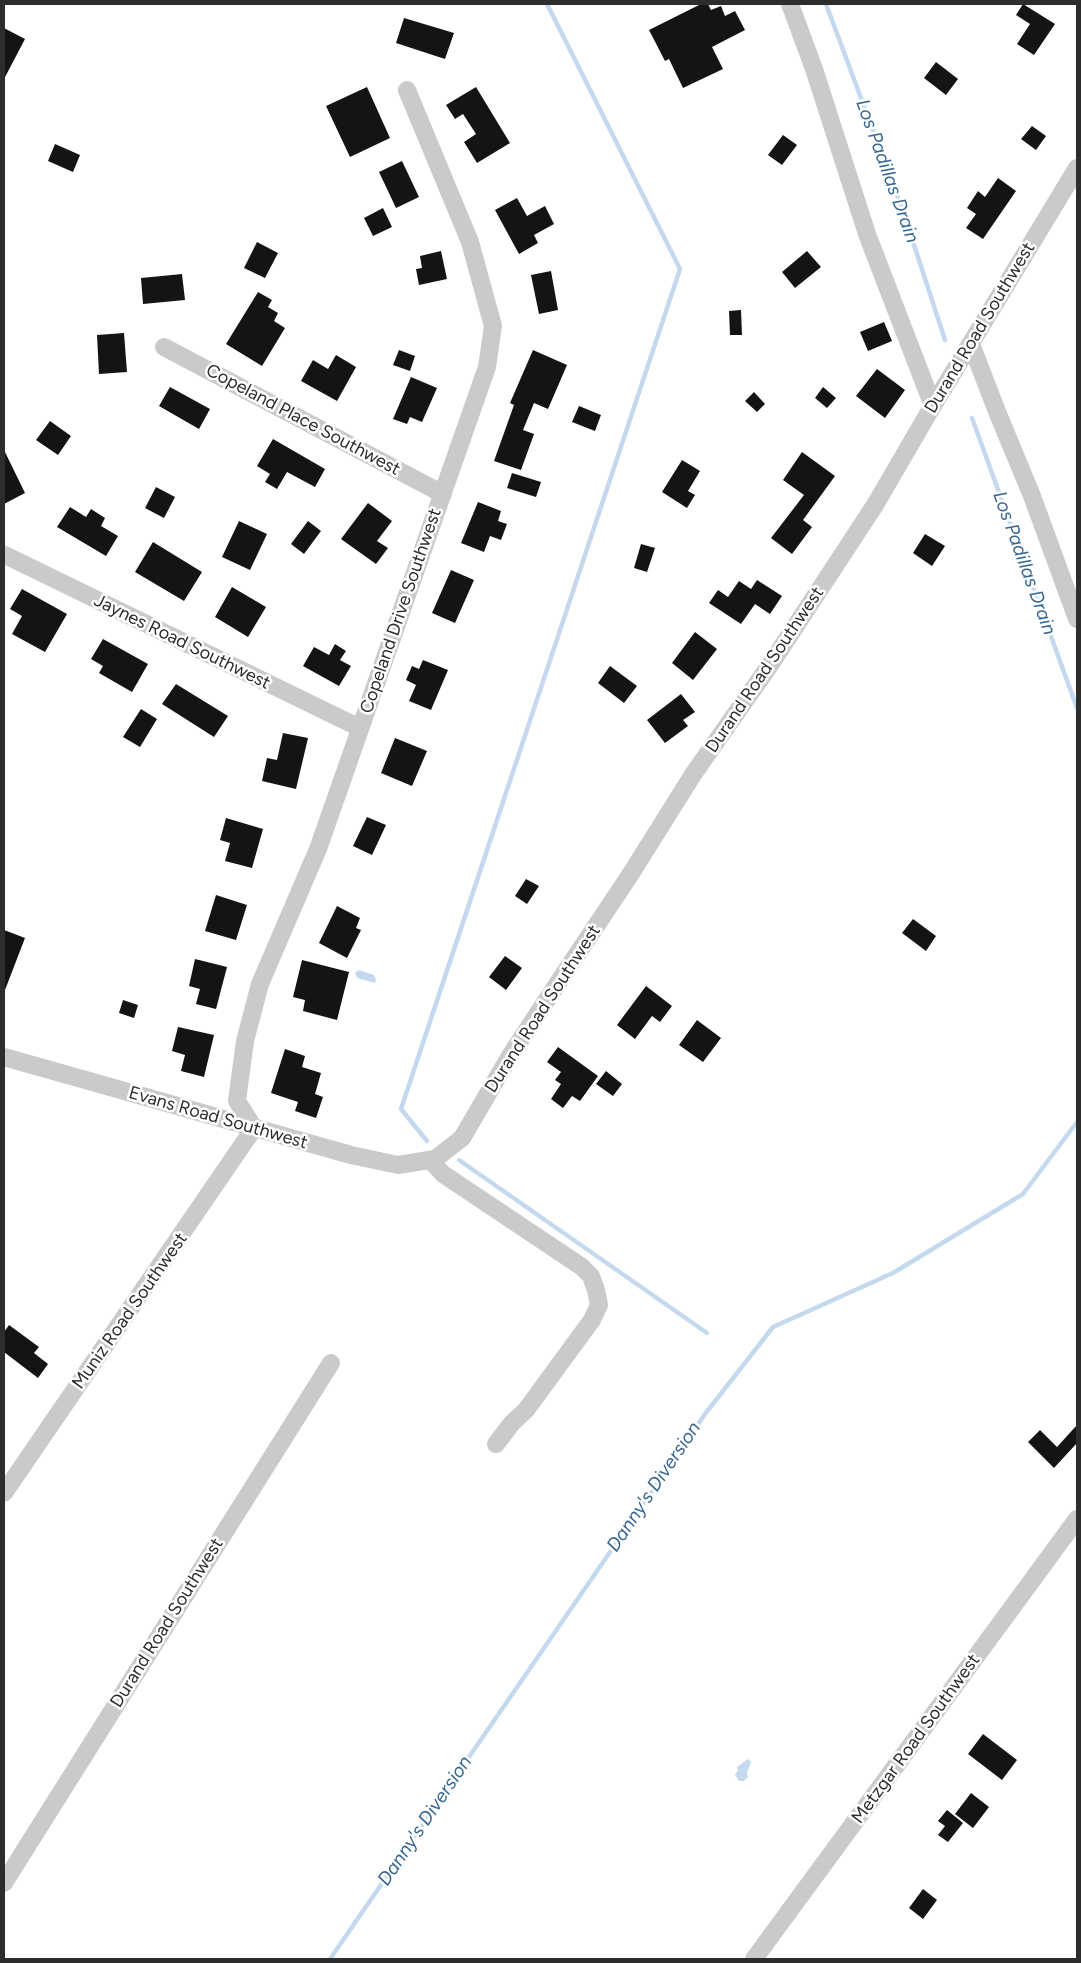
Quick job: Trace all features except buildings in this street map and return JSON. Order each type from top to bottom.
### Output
[{"type":"street","points":[[790,4],[814,69],[867,234],[933,406]]},
{"type":"street","name":"Copeland Drive Southwest","points":[[254,1128],[237,1101],[245,1041],[260,984],[274,947],[318,849],[487,367],[493,326],[470,242],[407,90]]},
{"type":"street","name":"Durand Road Southwest","points":[[432,1159],[462,1138],[510,1056],[625,882],[694,773],[770,665],[875,505],[1077,168]]},
{"type":"street","points":[[971,344],[1032,496],[1077,618]]},
{"type":"street","name":"Copeland Place Southwest","points":[[164,347],[442,494]]},
{"type":"street","name":"Jaynes Road Southwest","points":[[5,555],[360,728]]},
{"type":"street","name":"Evans Road Southwest","points":[[4,1057],[351,1155],[398,1165],[432,1159]]},
{"type":"street","name":"Muniz Road Southwest","points":[[4,1492],[254,1128]]},
{"type":"street","points":[[432,1159],[443,1174],[582,1267],[591,1276],[596,1290],[599,1305],[592,1320],[526,1410],[512,1423],[496,1444]]},
{"type":"street","name":"Durand Road Southwest","points":[[4,1883],[331,1363]]},
{"type":"street","name":"Metzgar Road Southwest","points":[[754,1959],[1077,1519]]},
{"type":"water","points":[[359,970],[374,975],[375,983],[357,978],[355,973]]},
{"type":"water","points":[[748,1759],[751,1762],[747,1773],[748,1777],[744,1781],[739,1781],[735,1775],[738,1770],[737,1767]]},
{"type":"waterway","points":[[427,1141],[401,1109],[680,269],[547,4]]},
{"type":"waterway","name":"Los Padillas Drain","points":[[826,4],[903,211],[945,340]]},
{"type":"waterway","name":"Los Padillas Drain","points":[[972,418],[1077,708]]},
{"type":"waterway","name":"Danny's Diversion","points":[[330,1959],[705,1414],[773,1327],[893,1273],[1023,1194],[1077,1122]]},
{"type":"waterway","points":[[459,1160],[707,1333]]}]
